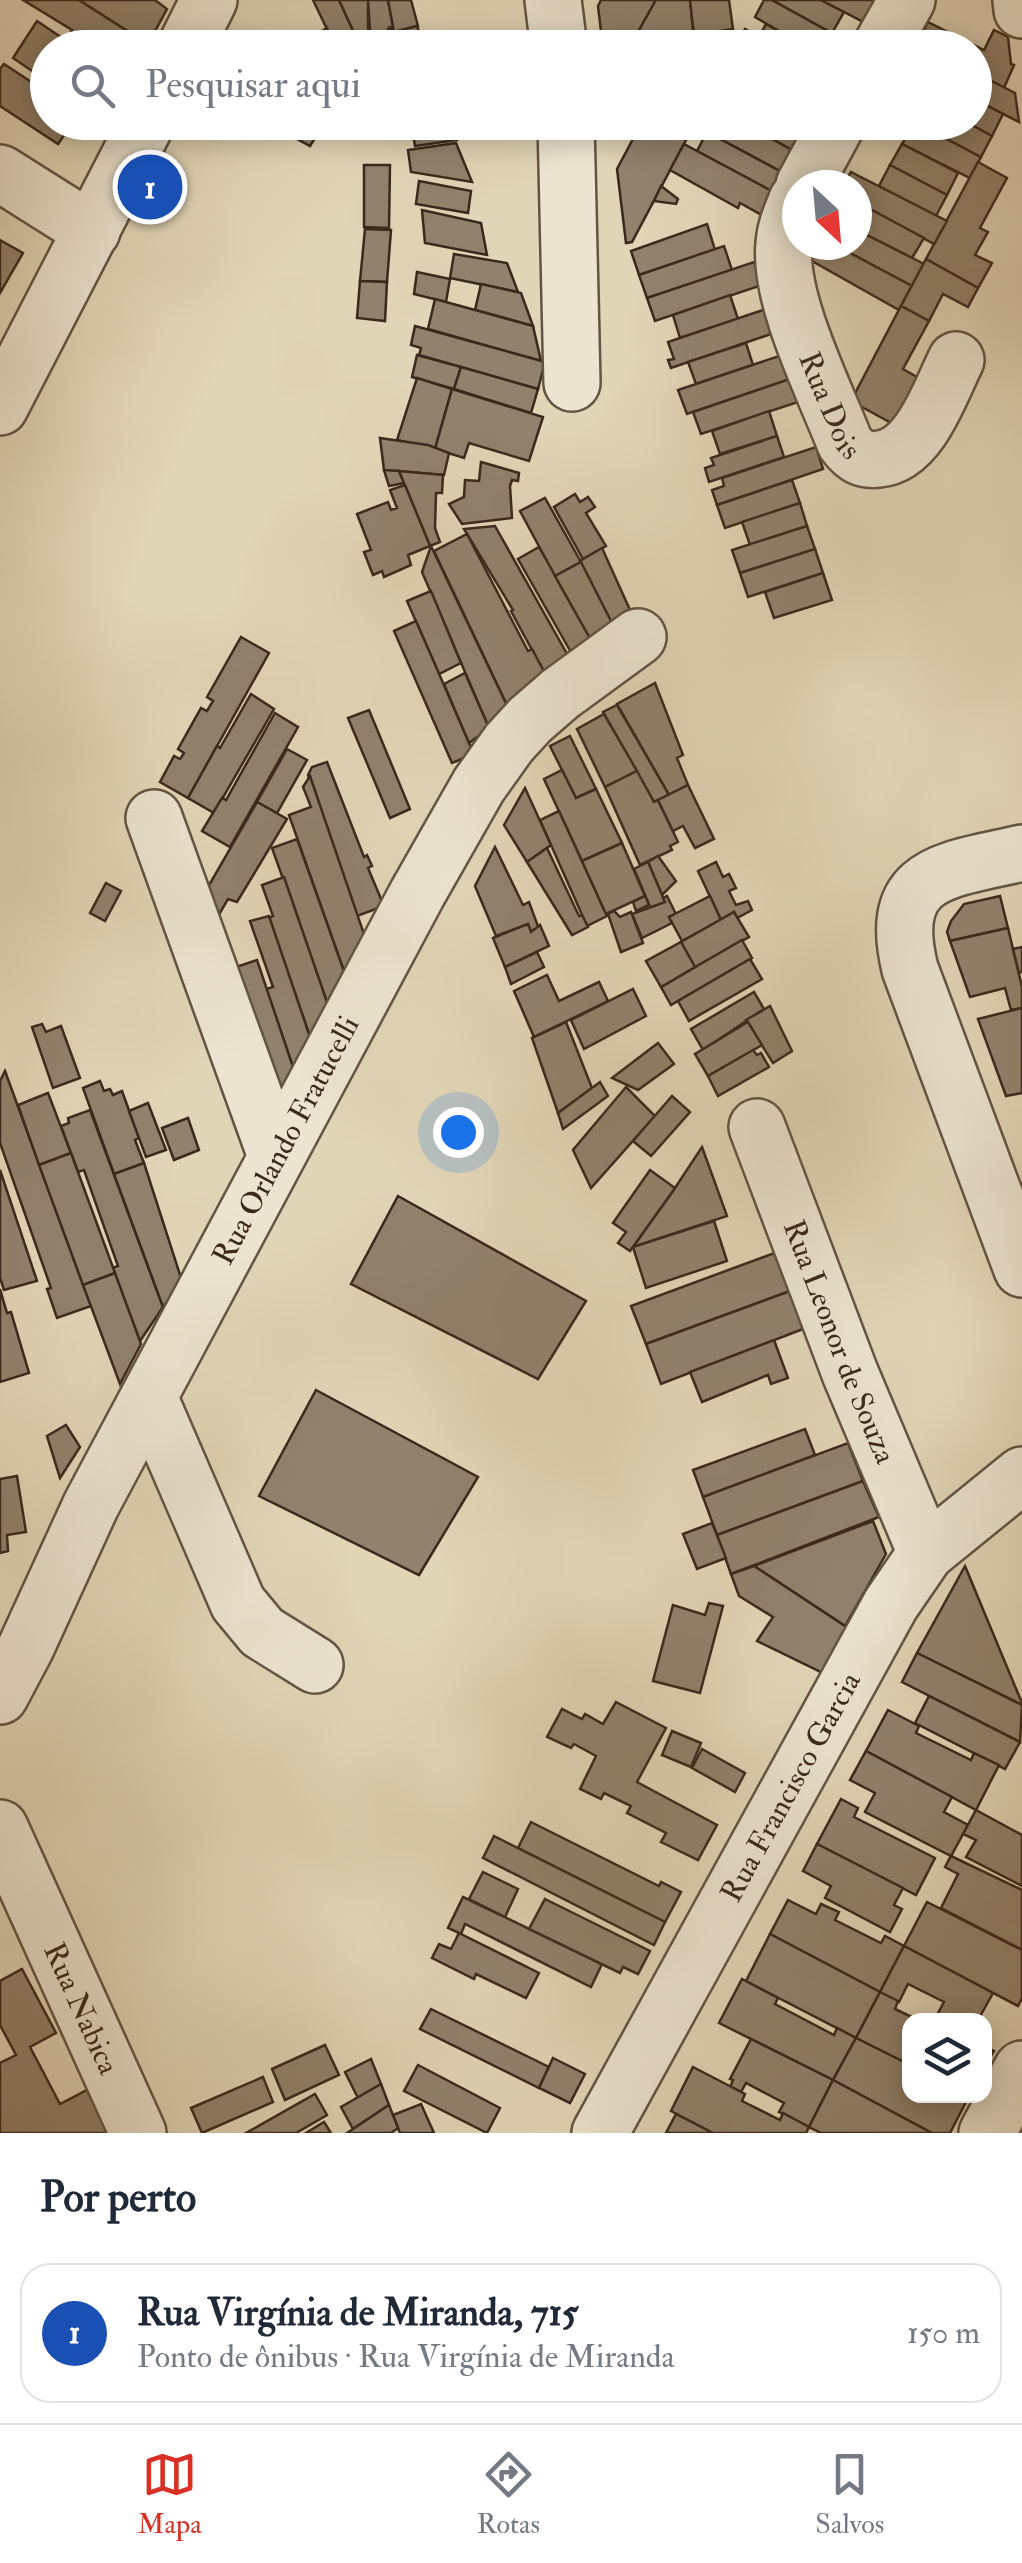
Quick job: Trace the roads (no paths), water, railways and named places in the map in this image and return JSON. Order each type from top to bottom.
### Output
[{"type":"street","points":[[194,30],[209,0]]},
{"type":"street","points":[[890,30],[907,0]]},
{"type":"street","points":[[1021,0],[1022,10]]},
{"type":"street","points":[[0,407],[138,140]]},
{"type":"street","points":[[566,140],[572,383]]},
{"type":"street","points":[[812,170],[828,140]]},
{"type":"street","points":[[0,174],[92,231]]},
{"type":"street","name":"Rua Dois","points":[[785,260],[793,309],[846,443],[860,458],[882,459],[905,448],[933,407],[956,360]]},
{"type":"street","name":"Rua Orlando Fratucelli","points":[[0,1696],[91,1505],[417,894],[489,771],[530,720],[638,638]]},
{"type":"street","points":[[154,818],[276,1156]]},
{"type":"street","points":[[1022,853],[945,872],[922,886],[903,916],[902,936],[910,969],[1022,1270]]},
{"type":"street","name":"Rua Leonor de Souza","points":[[757,1127],[850,1373],[926,1554]]},
{"type":"street","points":[[149,1397],[238,1603],[262,1632],[315,1665]]},
{"type":"street","name":"Rua Francisco Garcia","points":[[600,2133],[891,1604],[926,1554],[1022,1475]]},
{"type":"street","name":"Rua Nabica","points":[[0,1828],[138,2133]]},
{"type":"street","points":[[987,2133],[1022,2069]]},
{"type":"place","name":"Rua Virgínia de Miranda, 715","points":[[150,187]]}]
